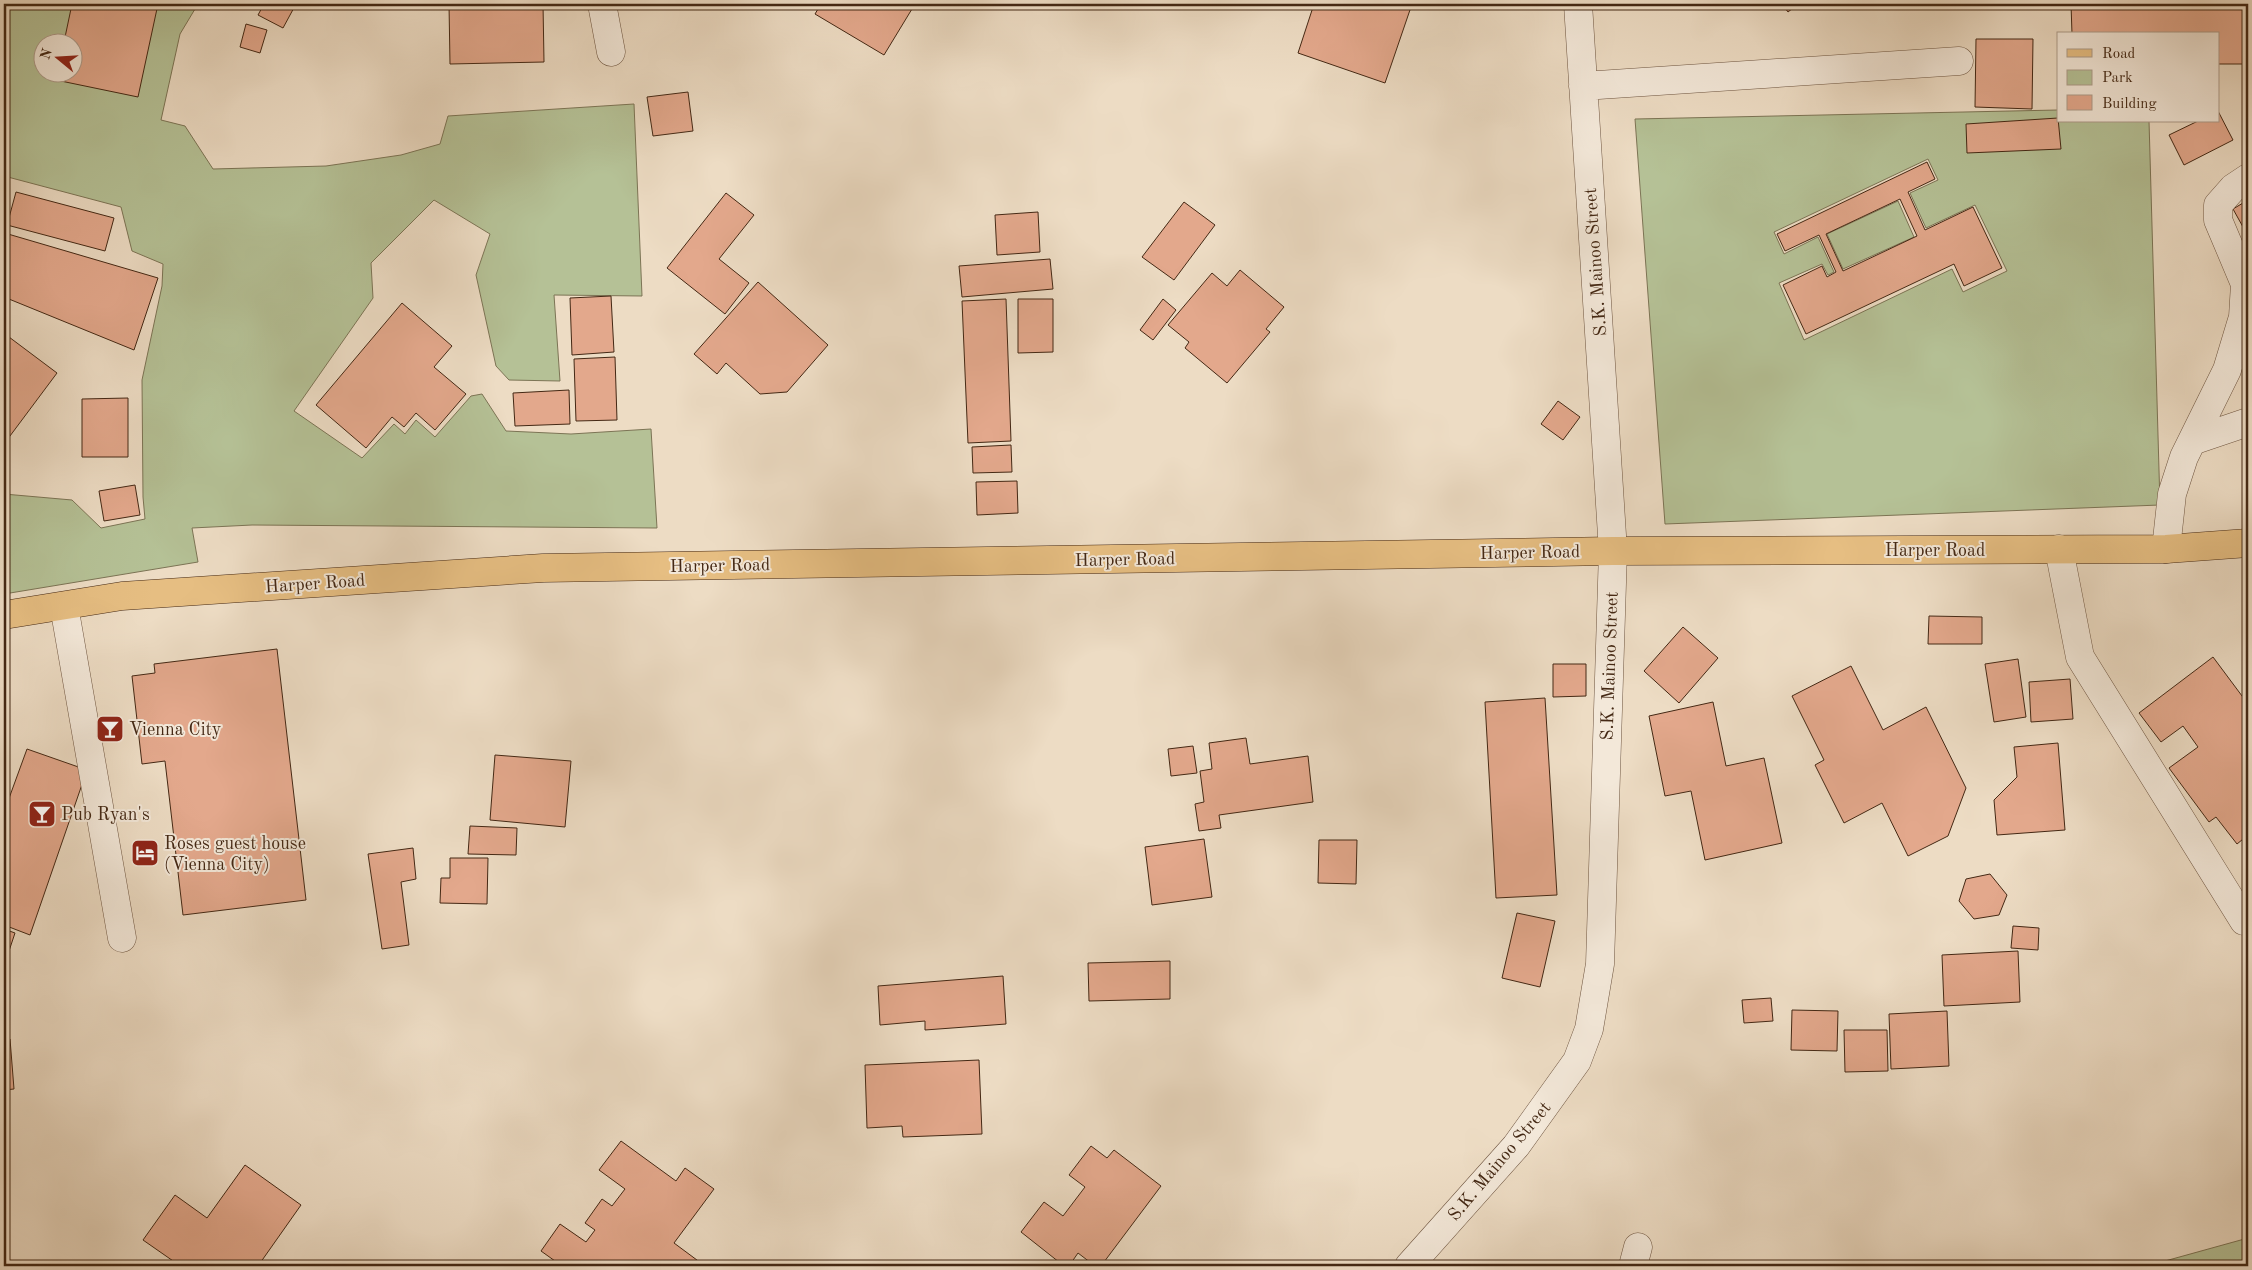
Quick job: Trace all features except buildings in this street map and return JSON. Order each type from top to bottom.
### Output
[{"type":"main road","name":"Harper Road","points":[[4,615],[122,596],[543,568],[1613,551],[2166,549],[2248,543]]},
{"type":"street","points":[[602,4],[611,52]]},
{"type":"street","name":"S.K. Mainoo Street","points":[[1408,1266],[1516,1146],[1577,1061],[1589,1028],[1600,964],[1613,551],[1578,4]]},
{"type":"street","points":[[1583,86],[1959,61]]},
{"type":"street","points":[[2166,549],[2172,494],[2192,440],[2227,370],[2243,317],[2245,284],[2218,220],[2218,205],[2233,188],[2248,178]]},
{"type":"street","points":[[2192,440],[2248,422]]},
{"type":"street","points":[[2059,549],[2080,657],[2244,920]]},
{"type":"street","points":[[64,606],[122,938]]},
{"type":"green space","points":[[4,4],[198,4],[180,34],[161,120],[185,126],[213,169],[326,166],[401,155],[440,144],[448,116],[634,104],[642,296],[554,295],[560,381],[509,380],[496,366],[476,275],[490,234],[434,200],[371,263],[373,298],[294,411],[362,458],[394,424],[405,434],[416,420],[435,437],[471,396],[482,394],[506,431],[571,434],[651,429],[657,528],[252,525],[192,528],[198,562],[4,594],[4,494],[72,500],[101,528],[145,519],[143,497],[142,380],[162,286],[163,264],[132,251],[121,207],[4,176]]},
{"type":"green space","points":[[2057,110],[2057,122],[2149,122],[2160,505],[1665,524],[1635,119]],"holes":[[[1928,159],[1938,180],[1910,193],[1926,228],[1975,205],[2007,271],[1963,292],[1952,269],[1804,340],[1779,283],[1822,264],[1828,275],[1834,272],[1818,237],[1784,254],[1774,232]]]},
{"type":"green space","points":[[1898,201],[1914,237],[1843,269],[1827,234]]},
{"type":"green space","points":[[2248,1238],[2248,1266],[2147,1266]]},
{"type":"place","name":"Vienna City","points":[[110,729]]},
{"type":"place","name":"Pub Ryan's","points":[[42,814]]},
{"type":"place","name":"Roses guest house (Vienna City)","points":[[145,853]]}]
